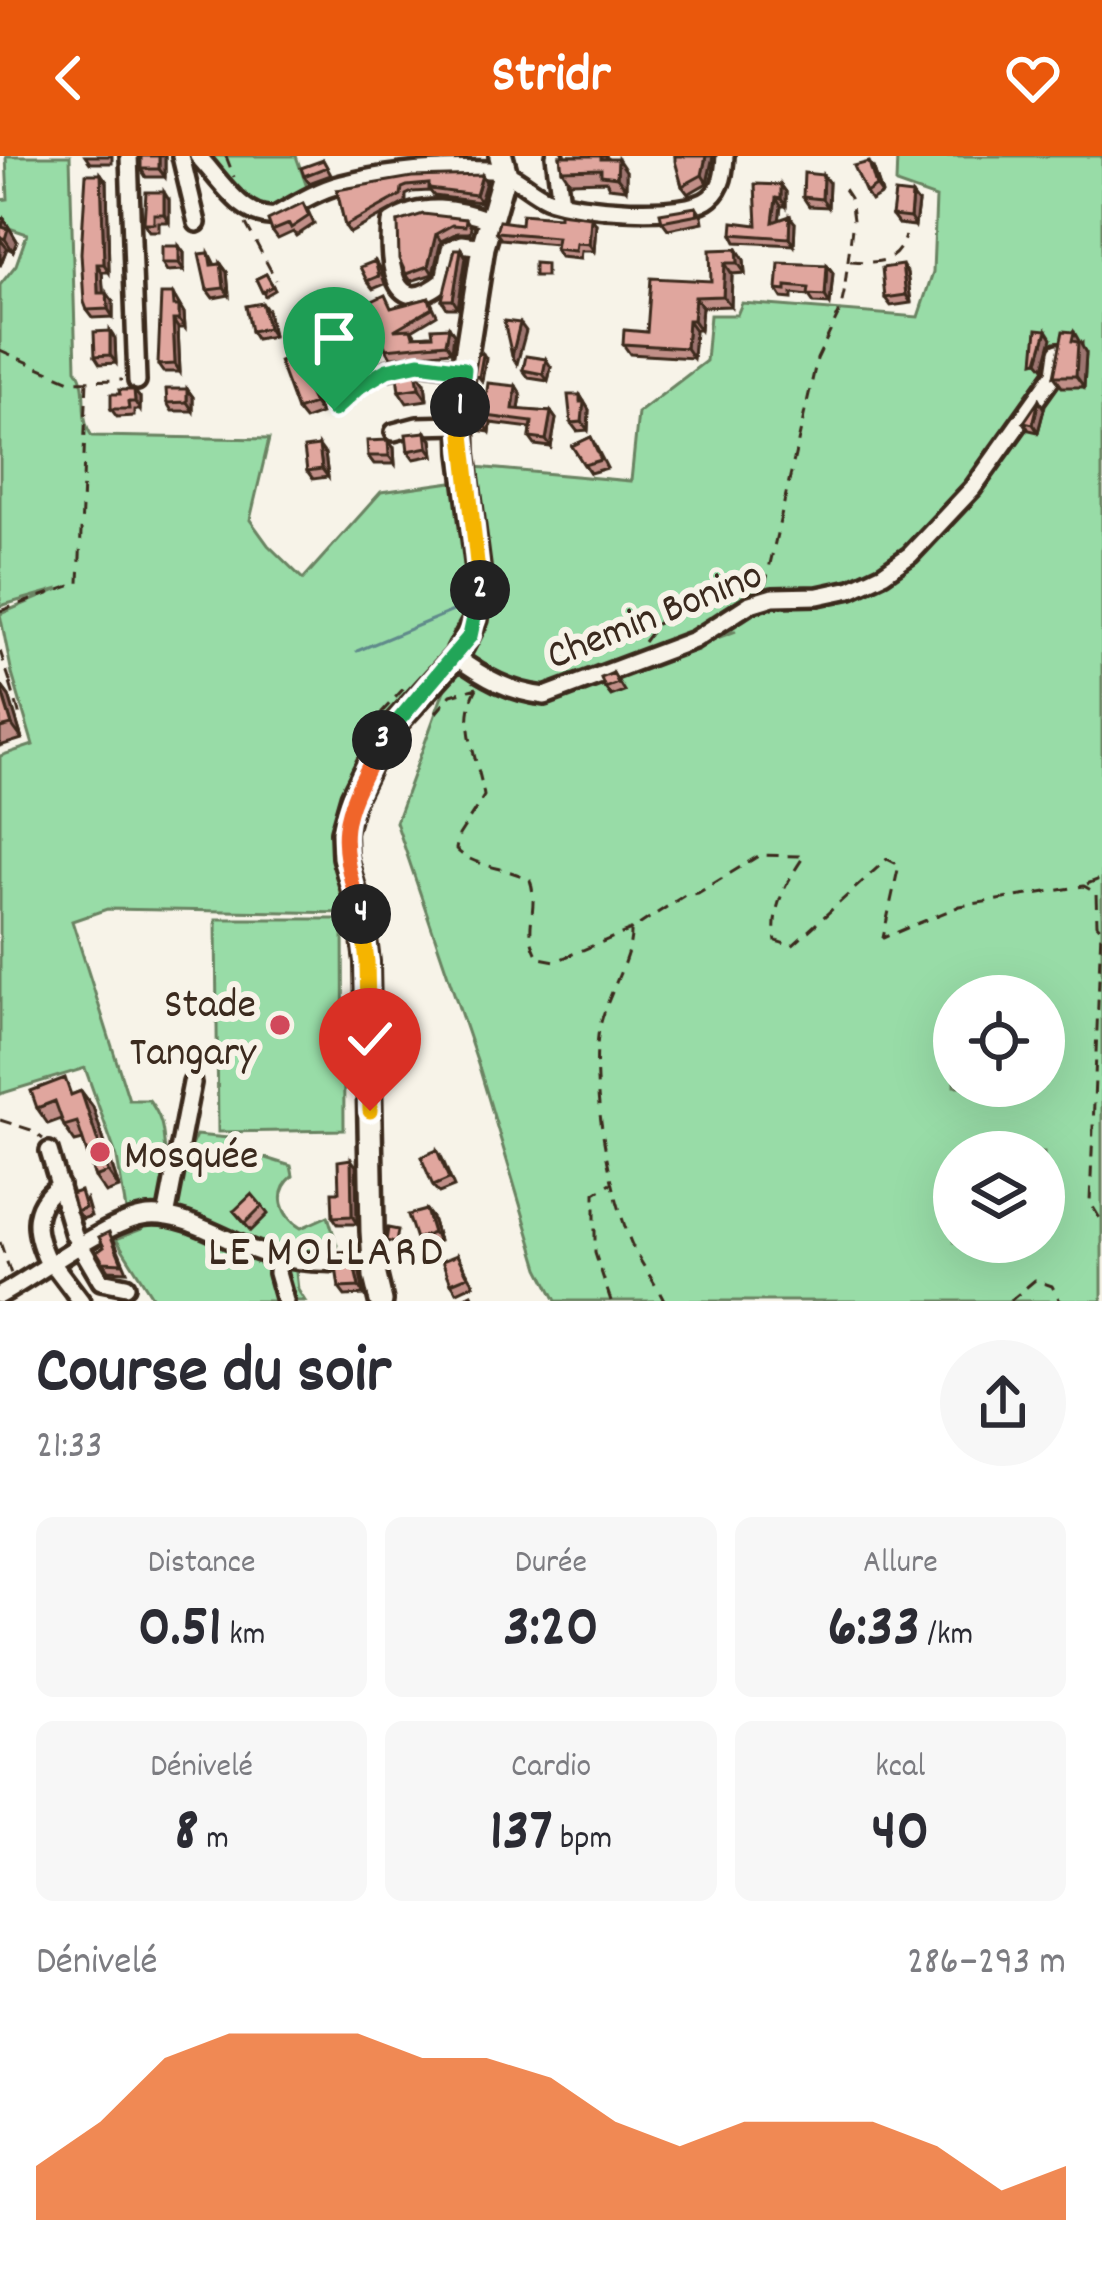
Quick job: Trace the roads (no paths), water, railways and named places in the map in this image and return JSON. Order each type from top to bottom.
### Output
[{"type":"main road","points":[[381,1301],[373,1260],[367,962],[343,832],[353,797],[383,737],[456,657],[470,636],[480,600],[460,425],[483,247],[503,164]]},
{"type":"street","points":[[129,156],[136,381]]},
{"type":"street","points":[[181,156],[197,223]]},
{"type":"street","points":[[198,156],[245,206],[263,218],[341,184],[503,164],[534,192],[561,202],[642,210],[692,206],[707,200],[722,184],[725,156]]},
{"type":"street","points":[[556,156],[561,202]]},
{"type":"street","points":[[483,247],[455,246],[448,253],[444,281],[409,294],[402,292],[393,277],[389,228],[395,218],[433,208],[489,220]]},
{"type":"street","name":"Chemin Bonino","points":[[456,657],[478,681],[545,695],[694,640],[750,604],[851,589],[883,574],[910,555],[973,488],[1055,373],[1058,352]]},
{"type":"street","points":[[387,370],[419,363],[464,369]]},
{"type":"street","points":[[394,432],[460,425]]},
{"type":"street","points":[[166,1217],[192,1083]]},
{"type":"street","points":[[49,1151],[80,1248],[101,1282],[126,1286]]},
{"type":"street","points":[[60,1185],[46,1195],[36,1221],[36,1237],[81,1301]]},
{"type":"street","points":[[8,1291],[134,1219],[166,1217],[278,1257],[342,1263],[373,1260]]},
{"type":"street","points":[[278,1257],[285,1301]]},
{"type":"waterway","points":[[357,651],[465,606]]},
{"type":"place","name":"Stade Tangary","points":[[280,1025]]},
{"type":"place","name":"Mosquée","points":[[100,1152]]},
{"type":"district","name":"LE MOLLARD","points":[[327,1248]]}]
